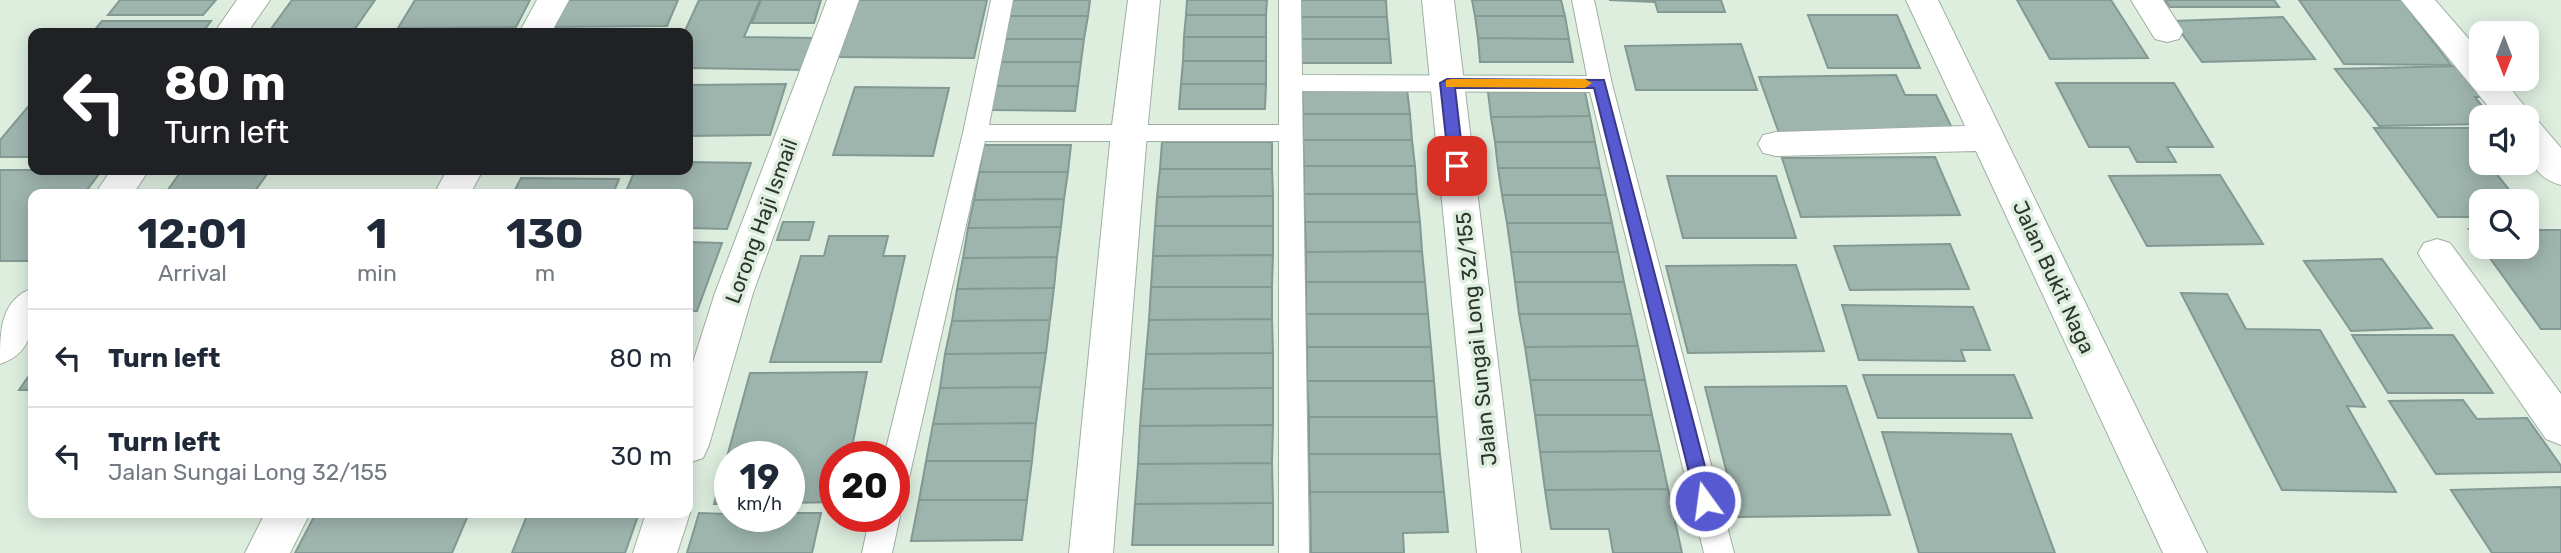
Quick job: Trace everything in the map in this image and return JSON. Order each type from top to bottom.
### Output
[{"type":"street","points":[[234,28],[254,0]]},
{"type":"street","points":[[539,28],[553,0]]},
{"type":"street","name":"Lorong Haji Ismail","points":[[693,428],[733,293],[843,0]]},
{"type":"street","points":[[1091,553],[1129,133],[1144,0]]},
{"type":"street","name":"Jalan Sungai Long 32/155","points":[[1438,0],[1499,553]]},
{"type":"street","name":"Jalan Bukit Naga","points":[[1922,0],[2185,553]]},
{"type":"street","points":[[2147,0],[2167,31]]},
{"type":"street","points":[[2417,0],[2469,61]]},
{"type":"street","points":[[2494,91],[2505,105]]},
{"type":"street","points":[[1776,144],[1988,138]]},
{"type":"street","points":[[2539,145],[2561,172]]},
{"type":"street","points":[[2437,253],[2561,427]]},
{"type":"street","points":[[0,348],[28,310]]},
{"type":"street","points":[[267,553],[285,518]]},
{"type":"street","points":[[655,553],[666,518]]},
{"type":"lane","points":[[903,441],[975,133],[1002,0]]},
{"type":"lane","points":[[1290,0],[1294,553]]},
{"type":"lane","points":[[1583,0],[1600,83],[1718,553]]},
{"type":"lane","points":[[1292,83],[1600,83]]},
{"type":"lane","points":[[975,133],[1292,133]]},
{"type":"lane","points":[[877,553],[882,532]]},
{"type":"building","points":[[120,0],[216,0],[203,15],[108,15]]},
{"type":"building","points":[[292,0],[375,0],[355,28],[272,28]]},
{"type":"building","points":[[415,0],[530,0],[516,27],[398,28]]},
{"type":"building","points":[[568,0],[678,0],[667,26],[554,27]]},
{"type":"building","points":[[699,0],[760,0],[744,37],[814,38],[802,70],[693,68],[693,28],[686,28]]},
{"type":"building","points":[[761,0],[821,0],[814,23],[752,23]]},
{"type":"building","points":[[852,0],[987,0],[974,58],[833,57]]},
{"type":"building","points":[[1010,0],[1090,0],[1088,16],[1007,16]]},
{"type":"building","points":[[1187,0],[1267,0],[1266,15],[1186,15]]},
{"type":"building","points":[[1297,0],[1386,0],[1387,17],[1297,17]]},
{"type":"building","points":[[1472,0],[1561,0],[1565,16],[1475,16]]},
{"type":"building","points":[[1609,0],[1721,0],[1725,12],[1658,12],[1655,2]]},
{"type":"building","points":[[2017,0],[2111,0],[2148,58],[2050,59]]},
{"type":"building","points":[[2165,0],[2274,0],[2279,7],[2170,7]]},
{"type":"building","points":[[2299,0],[2401,0],[2451,65],[2344,64]]},
{"type":"building","points":[[1186,15],[1266,15],[1266,37],[1184,37]]},
{"type":"building","points":[[1808,15],[1897,15],[1920,68],[1828,68]]},
{"type":"building","points":[[1007,16],[1088,16],[1084,39],[1002,39]]},
{"type":"building","points":[[1475,16],[1565,16],[1569,39],[1478,38]]},
{"type":"building","points":[[1297,17],[1387,17],[1389,39],[1297,39]]},
{"type":"building","points":[[2283,17],[2315,59],[2202,62],[2173,21]]},
{"type":"building","points":[[102,21],[211,21],[206,28],[96,28]]},
{"type":"building","points":[[1184,37],[1266,37],[1266,61],[1183,61]]},
{"type":"building","points":[[1478,38],[1569,39],[1573,62],[1480,62]]},
{"type":"building","points":[[1002,39],[1084,39],[1081,62],[998,62]]},
{"type":"building","points":[[1297,39],[1389,39],[1391,63],[1298,63]]},
{"type":"building","points":[[1741,44],[1757,90],[1636,90],[1625,46]]},
{"type":"building","points":[[1183,61],[1266,61],[1266,84],[1181,84]]},
{"type":"building","points":[[998,62],[1081,62],[1078,86],[993,86]]},
{"type":"building","points":[[2461,66],[2469,76],[2469,91],[2481,91],[2486,97],[2475,97],[2481,105],[2469,105],[2469,124],[2379,126],[2335,69]]},
{"type":"building","points":[[1896,75],[1905,95],[1936,95],[1953,130],[1779,133],[1759,77]]},
{"type":"building","points":[[2056,83],[2174,83],[2213,147],[2167,147],[2176,162],[2137,162],[2129,147],[2089,147]]},
{"type":"building","points":[[786,84],[770,135],[693,136],[693,85]]},
{"type":"building","points":[[1181,84],[1266,84],[1265,109],[1179,109]]},
{"type":"building","points":[[993,86],[1078,86],[1075,111],[988,110]]},
{"type":"building","points":[[855,87],[949,88],[933,156],[833,155]]},
{"type":"building","points":[[1407,89],[1410,114],[1303,114],[1302,90]]},
{"type":"building","points":[[1488,92],[1585,92],[1590,116],[1491,117]]},
{"type":"building","points":[[28,107],[28,157],[0,157],[0,140]]},
{"type":"building","points":[[1303,114],[1410,114],[1412,140],[1303,140]]},
{"type":"building","points":[[1590,116],[1595,142],[1495,142],[1491,117]]},
{"type":"building","points":[[2374,128],[2469,128],[2469,175],[2497,175],[2509,189],[2469,189],[2469,217],[2438,217]]},
{"type":"building","points":[[1303,140],[1412,140],[1415,166],[1304,166]]},
{"type":"building","points":[[1162,142],[1272,142],[1272,169],[1160,169]]},
{"type":"building","points":[[1495,142],[1595,142],[1600,168],[1498,168]]},
{"type":"building","points":[[984,145],[1071,145],[1068,172],[979,172]]},
{"type":"building","points":[[1935,157],[1960,215],[1801,217],[1782,158]]},
{"type":"building","points":[[693,162],[751,163],[727,229],[693,228],[693,189],[627,189],[633,175],[693,175]]},
{"type":"building","points":[[1304,166],[1415,166],[1417,194],[1304,194]]},
{"type":"building","points":[[1498,168],[1600,168],[1606,195],[1502,195]]},
{"type":"building","points":[[1160,169],[1272,169],[1273,196],[1157,197]]},
{"type":"building","points":[[0,170],[28,170],[28,175],[98,175],[88,189],[28,189],[28,261],[0,261]]},
{"type":"building","points":[[979,172],[1068,172],[1064,199],[974,200]]},
{"type":"building","points":[[178,175],[266,175],[257,189],[169,189]]},
{"type":"building","points":[[2220,175],[2263,244],[2147,246],[2109,176]]},
{"type":"building","points":[[1667,176],[1776,176],[1796,238],[1683,238]]},
{"type":"building","points":[[521,178],[619,179],[615,189],[516,189]]},
{"type":"building","points":[[1304,194],[1417,194],[1420,222],[1305,222]]},
{"type":"building","points":[[1502,195],[1606,195],[1612,223],[1507,223]]},
{"type":"building","points":[[1273,196],[1273,226],[1155,226],[1157,197]]},
{"type":"building","points":[[1064,199],[1061,227],[968,228],[974,200]]},
{"type":"building","points":[[783,222],[814,222],[809,240],[777,240]]},
{"type":"building","points":[[1305,222],[1420,222],[1422,251],[1306,252]]},
{"type":"building","points":[[1507,223],[1612,223],[1618,252],[1511,252]]},
{"type":"building","points":[[1155,226],[1273,226],[1273,255],[1153,256]]},
{"type":"building","points":[[1061,227],[1057,257],[963,258],[968,228]]},
{"type":"building","points":[[2539,230],[2561,230],[2561,329],[2541,329],[2491,259],[2539,259]]},
{"type":"building","points":[[829,236],[888,236],[883,256],[905,256],[881,362],[770,362],[801,256],[824,256]]},
{"type":"building","points":[[693,242],[722,243],[697,311],[693,311]]},
{"type":"building","points":[[1950,244],[1969,289],[1850,290],[1834,246]]},
{"type":"building","points":[[1422,251],[1425,282],[1306,282],[1306,252]]},
{"type":"building","points":[[1511,252],[1618,252],[1624,282],[1515,282]]},
{"type":"building","points":[[1273,255],[1272,287],[1151,287],[1153,256]]},
{"type":"building","points":[[1057,257],[1054,288],[957,289],[963,258]]},
{"type":"building","points":[[2382,259],[2432,328],[2351,331],[2304,261]]},
{"type":"building","points":[[1796,265],[1824,351],[1688,353],[1666,266]]},
{"type":"building","points":[[1306,282],[1425,282],[1428,314],[1306,314]]},
{"type":"building","points":[[1515,282],[1624,282],[1631,314],[1519,314]]},
{"type":"building","points":[[1151,287],[1272,287],[1272,319],[1149,320]]},
{"type":"building","points":[[1054,288],[1050,320],[952,321],[957,289]]},
{"type":"building","points":[[2181,293],[2227,294],[2246,329],[2320,330],[2365,407],[2347,406],[2396,492],[2282,490]]},
{"type":"building","points":[[1842,305],[1973,307],[1990,350],[1961,350],[1965,361],[1859,360]]},
{"type":"building","points":[[1306,314],[1428,314],[1431,347],[1307,347]]},
{"type":"building","points":[[1519,314],[1631,314],[1638,346],[1525,347]]},
{"type":"building","points":[[1272,319],[1273,353],[1146,354],[1149,320]]},
{"type":"building","points":[[1050,320],[1046,353],[945,354],[952,321]]},
{"type":"building","points":[[2352,335],[2453,335],[2493,393],[2388,393]]},
{"type":"building","points":[[1638,346],[1645,380],[1530,380],[1525,347]]},
{"type":"building","points":[[1307,347],[1431,347],[1434,381],[1307,381]]},
{"type":"building","points":[[1046,353],[1041,387],[940,388],[945,354]]},
{"type":"building","points":[[1273,353],[1273,388],[1143,389],[1146,354]]},
{"type":"building","points":[[867,372],[853,441],[819,441],[819,502],[805,503],[805,441],[731,441],[750,373]]},
{"type":"building","points":[[1863,375],[2014,375],[2032,418],[1878,418]]},
{"type":"building","points":[[28,377],[28,390],[19,390]]},
{"type":"building","points":[[1530,380],[1645,380],[1652,415],[1535,415]]},
{"type":"building","points":[[1307,381],[1434,381],[1437,417],[1309,417]]},
{"type":"building","points":[[1846,386],[1890,515],[1738,517],[1705,387]]},
{"type":"building","points":[[1041,387],[1036,423],[933,424],[940,388]]},
{"type":"building","points":[[1273,388],[1273,425],[1140,426],[1143,389]]},
{"type":"building","points":[[2463,400],[2477,419],[2527,418],[2561,466],[2561,472],[2436,474],[2389,401]]},
{"type":"building","points":[[1535,415],[1652,415],[1660,451],[1540,452]]},
{"type":"building","points":[[1309,417],[1437,417],[1440,454],[1309,454]]},
{"type":"building","points":[[1036,423],[1032,461],[926,461],[933,424]]},
{"type":"building","points":[[1273,425],[1272,463],[1138,464],[1140,426]]},
{"type":"building","points":[[1882,432],[2011,434],[2055,553],[1919,553]]},
{"type":"building","points":[[1660,451],[1668,489],[1545,490],[1540,452]]},
{"type":"building","points":[[1309,454],[1440,454],[1444,492],[1310,492]]},
{"type":"building","points":[[926,461],[1032,461],[1027,500],[919,500]]},
{"type":"building","points":[[1272,463],[1273,503],[1135,504],[1138,464]]},
{"type":"building","points":[[2561,487],[2561,553],[2492,553],[2451,490]]},
{"type":"building","points":[[1668,489],[1682,553],[1613,553],[1609,529],[1551,529],[1545,490]]},
{"type":"building","points":[[1310,492],[1444,492],[1448,532],[1403,533],[1404,553],[1311,553]]},
{"type":"building","points":[[919,500],[1027,500],[1022,540],[911,541]]},
{"type":"building","points":[[1273,503],[1273,545],[1132,545],[1135,504]]},
{"type":"building","points":[[699,513],[714,514],[714,532],[805,532],[805,513],[819,513],[812,553],[687,553]]},
{"type":"building","points":[[313,518],[467,518],[452,553],[295,553]]},
{"type":"building","points":[[526,518],[637,518],[625,553],[512,553]]},
{"type":"slow traffic","points":[[1451,83],[1585,83]]},
{"type":"route","points":[[1457,166],[1447,83],[1600,83],[1705,501]]}]
